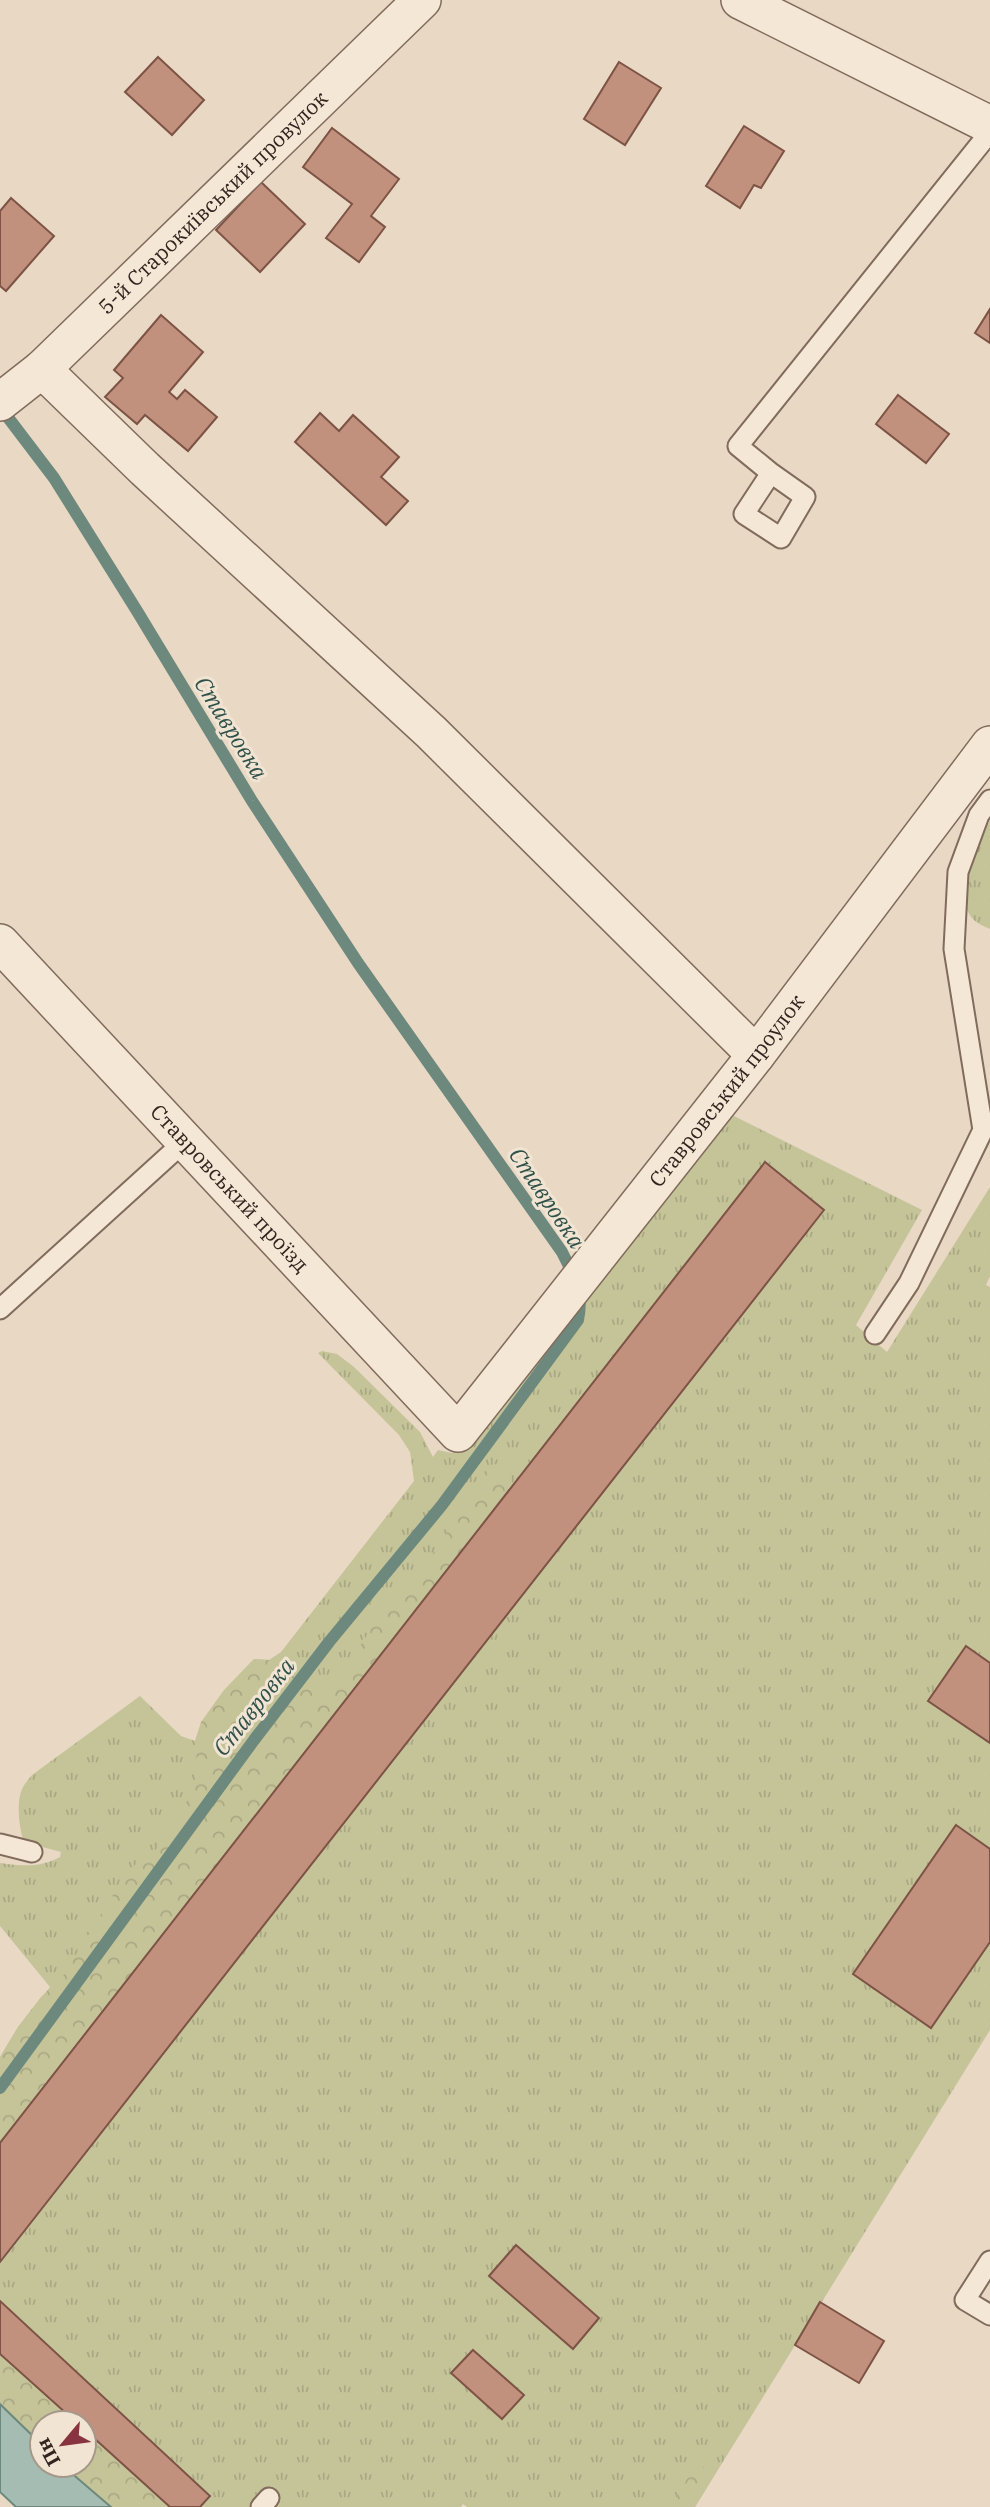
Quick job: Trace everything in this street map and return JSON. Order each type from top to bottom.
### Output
[{"type":"street","name":"5-й Старокиївський провулок","points":[[0,402],[42,369],[422,0]]},
{"type":"street","points":[[740,0],[990,125]]},
{"type":"street","points":[[42,369],[145,469],[431,732],[757,1055]]},
{"type":"street","name":"Ставровський проулок","points":[[458,1433],[757,1055],[990,745]]},
{"type":"street","name":"Ставровський проїзд","points":[[0,943],[458,1433]]},
{"type":"lane","points":[[771,473],[738,446],[990,132]]},
{"type":"lane","points":[[875,1334],[909,1283],[983,1130],[954,948],[958,872],[979,815],[990,800]]},
{"type":"lane","points":[[0,1309],[185,1141]]},
{"type":"lane","points":[[0,1844],[32,1852]]},
{"type":"lane","points":[[990,2261],[965,2300],[990,2315]]},
{"type":"green space","points":[[990,820],[990,929],[975,921],[968,911],[965,885],[979,842]]},
{"type":"green space","points":[[730,1114],[922,1210],[856,1325],[887,1352],[990,1187],[990,1276],[986,1285],[990,1287],[990,1663],[965,1646],[929,1701],[990,1743],[990,1849],[957,1826],[931,2028],[990,1942],[990,2030],[695,2507],[467,2507],[463,2504],[461,2507],[200,2507],[209,2495],[0,2301],[0,2262],[824,1209],[765,1163],[0,2143],[0,2057],[18,2027],[50,1987],[0,1926],[0,1863],[38,1865],[60,1857],[61,1852],[24,1842],[19,1808],[24,1785],[32,1775],[140,1696],[181,1736],[195,1741],[205,1718],[228,1687],[254,1659],[269,1660],[281,1652],[414,1481],[410,1452],[399,1435],[318,1353],[322,1351],[337,1354],[354,1367],[420,1432],[433,1457],[438,1450],[452,1453],[463,1445]],"holes":[[[474,2350],[523,2395],[452,2374]]]},
{"type":"green space","points":[[494,1464],[507,1471],[513,1486],[0,2143],[0,2057],[41,1997],[63,1976],[129,1869],[155,1851],[195,1788],[195,1741],[201,1722],[224,1690],[254,1659],[269,1660],[314,1689],[326,1690],[337,1682],[392,1596],[425,1566],[484,1472]]},
{"type":"green space","points":[[0,2354],[61,2409],[28,2409],[28,2431],[0,2404]]},
{"type":"green space","points":[[98,2442],[170,2507],[111,2507],[78,2479],[98,2479]]},
{"type":"green space","points":[[698,2462],[714,2476],[695,2507],[673,2507],[680,2490]]},
{"type":"shaded area","points":[[0,2404],[28,2431],[28,2479],[78,2479],[111,2507],[16,2507],[0,2492]]},
{"type":"building","points":[[158,57],[204,100],[172,135],[125,92]]},
{"type":"building","points":[[619,62],[661,88],[625,145],[584,119]]},
{"type":"building","points":[[744,126],[784,151],[761,188],[754,185],[740,208],[706,186]]},
{"type":"building","points":[[332,128],[399,179],[371,216],[385,227],[359,262],[326,238],[352,204],[303,167]]},
{"type":"building","points":[[261,182],[305,224],[260,272],[216,230]]},
{"type":"building","points":[[11,198],[54,236],[6,291],[0,286],[0,211]]},
{"type":"building","points":[[990,309],[990,343],[975,333]]},
{"type":"building","points":[[161,315],[203,352],[169,392],[177,399],[185,390],[217,417],[188,451],[145,415],[137,424],[105,397],[123,378],[114,370]]},
{"type":"building","points":[[898,395],[949,434],[926,463],[876,424]]},
{"type":"building","points":[[320,413],[339,431],[353,415],[399,457],[381,477],[408,501],[386,525],[295,442]]},
{"type":"building","points":[[765,1162],[824,1210],[0,2262],[0,2143]]},
{"type":"building","points":[[966,1646],[990,1663],[990,1743],[928,1701]]},
{"type":"building","points":[[956,1825],[990,1849],[990,1942],[931,2028],[853,1974]]},
{"type":"building","points":[[516,2245],[599,2318],[573,2349],[489,2276]]},
{"type":"building","points":[[0,2301],[210,2496],[200,2507],[170,2507],[98,2442],[98,2409],[61,2409],[0,2354]]},
{"type":"building","points":[[820,2302],[884,2341],[859,2383],[795,2345]]},
{"type":"building","points":[[473,2350],[524,2395],[502,2419],[451,2373]]},
{"type":"waterway","name":"Ставровка","points":[[0,407],[54,478],[252,801],[358,963],[562,1252],[574,1277],[580,1300],[578,1320],[442,1505],[329,1642],[254,1740],[0,2088]]}]
